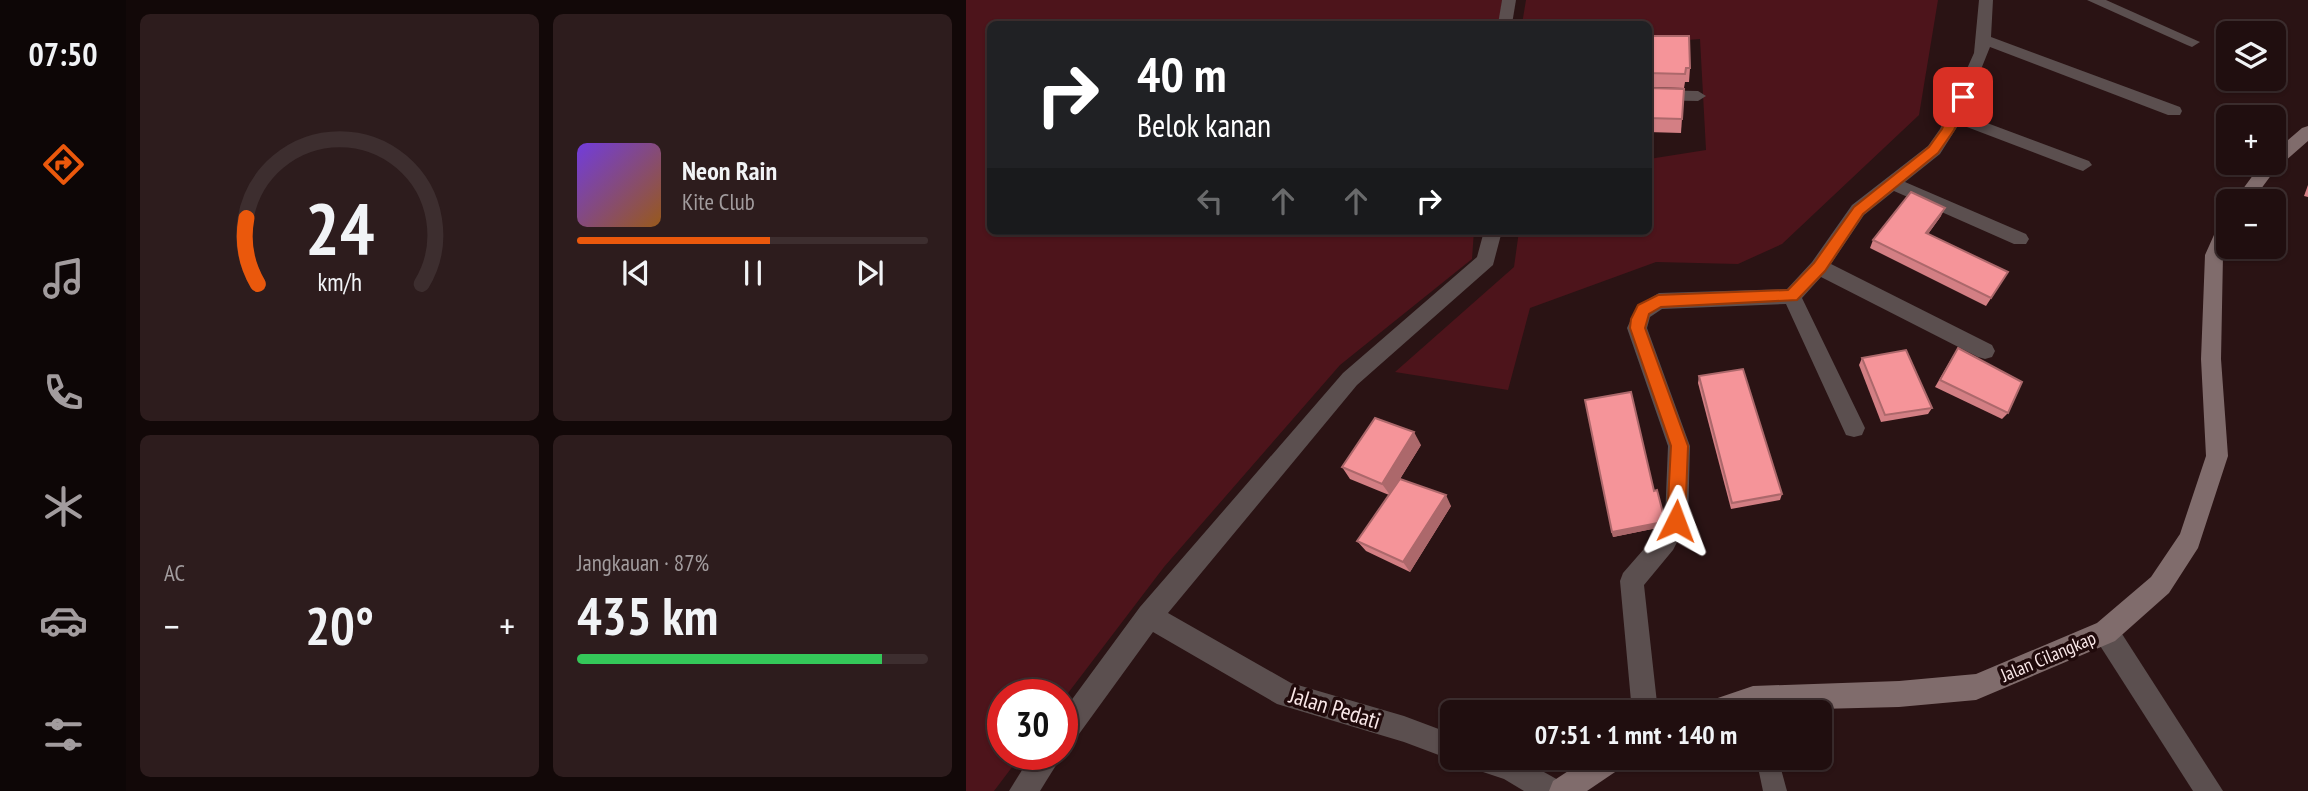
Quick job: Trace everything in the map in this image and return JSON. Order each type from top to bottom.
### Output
[{"type":"street","points":[[1506,21],[1509,0]]},
{"type":"street","points":[[1644,700],[1632,581],[1665,542],[1676,521],[1679,446],[1637,328],[1638,319],[1644,310],[1658,301],[1792,296],[1819,267],[1858,210],[1934,150],[1955,117],[1982,53],[1986,0]]},
{"type":"street","points":[[2096,0],[2192,42]]},
{"type":"street","points":[[1982,39],[2174,111]]},
{"type":"street","points":[[1652,95],[1698,96]]},
{"type":"street","points":[[1955,117],[2083,165]]},
{"type":"street","points":[[2252,189],[2269,166],[2305,139]]},
{"type":"street","points":[[1892,183],[2020,239]]},
{"type":"street","points":[[1078,714],[1149,616],[1350,379],[1486,260],[1492,235]]},
{"type":"street","name":"Jalan Cilangkap","points":[[1827,700],[1976,687],[2106,632],[2160,585],[2190,540],[2217,456],[2211,359],[2216,250]]},
{"type":"street","points":[[1819,267],[1986,351]]},
{"type":"street","points":[[1792,296],[1854,428]]},
{"type":"street","name":"Jalan Pedati","points":[[1149,616],[1286,695],[1404,729],[1440,742]]},
{"type":"street","points":[[2106,632],[2209,791]]},
{"type":"street","points":[[1023,791],[1038,770]]},
{"type":"street","points":[[1514,770],[1550,791]]},
{"type":"street","points":[[1563,791],[1594,770]]},
{"type":"lane","points":[[1770,770],[1775,791]]},
{"type":"shaded area","points":[[966,0],[1502,0],[1499,21],[987,21],[987,235],[1474,235],[1472,259],[1340,365],[1164,567],[1078,680],[987,679],[987,770],[1010,770],[994,791],[966,791]]},
{"type":"shaded area","points":[[1526,0],[1938,0],[1919,115],[1782,244],[1738,264],[1656,262],[1530,308],[1508,390],[1395,372],[1514,267],[1518,235],[1652,235],[1652,159],[1706,150],[1700,39],[1652,43],[1652,21],[1522,21]]},
{"type":"building","points":[[1652,36],[1689,36],[1690,68],[1686,68],[1685,74],[1652,73]]},
{"type":"building","points":[[1652,88],[1684,89],[1682,119],[1652,118]]},
{"type":"building","points":[[1911,192],[1945,208],[1926,233],[2008,272],[1991,298],[1873,240]]},
{"type":"building","points":[[1958,348],[2022,382],[2008,413],[1940,380]]},
{"type":"building","points":[[1906,350],[1932,408],[1885,415],[1862,358]]},
{"type":"building","points":[[1743,369],[1782,494],[1732,503],[1699,376]]},
{"type":"building","points":[[1631,392],[1654,491],[1657,490],[1663,513],[1658,523],[1612,532],[1585,400]]},
{"type":"building","points":[[1375,418],[1414,432],[1382,484],[1342,467]]},
{"type":"building","points":[[1400,479],[1446,495],[1403,562],[1357,541]]},
{"type":"route","points":[[1676,521],[1679,446],[1637,328],[1638,319],[1644,310],[1658,301],[1792,296],[1819,267],[1858,210],[1934,150],[1948,130],[1963,97]]}]
